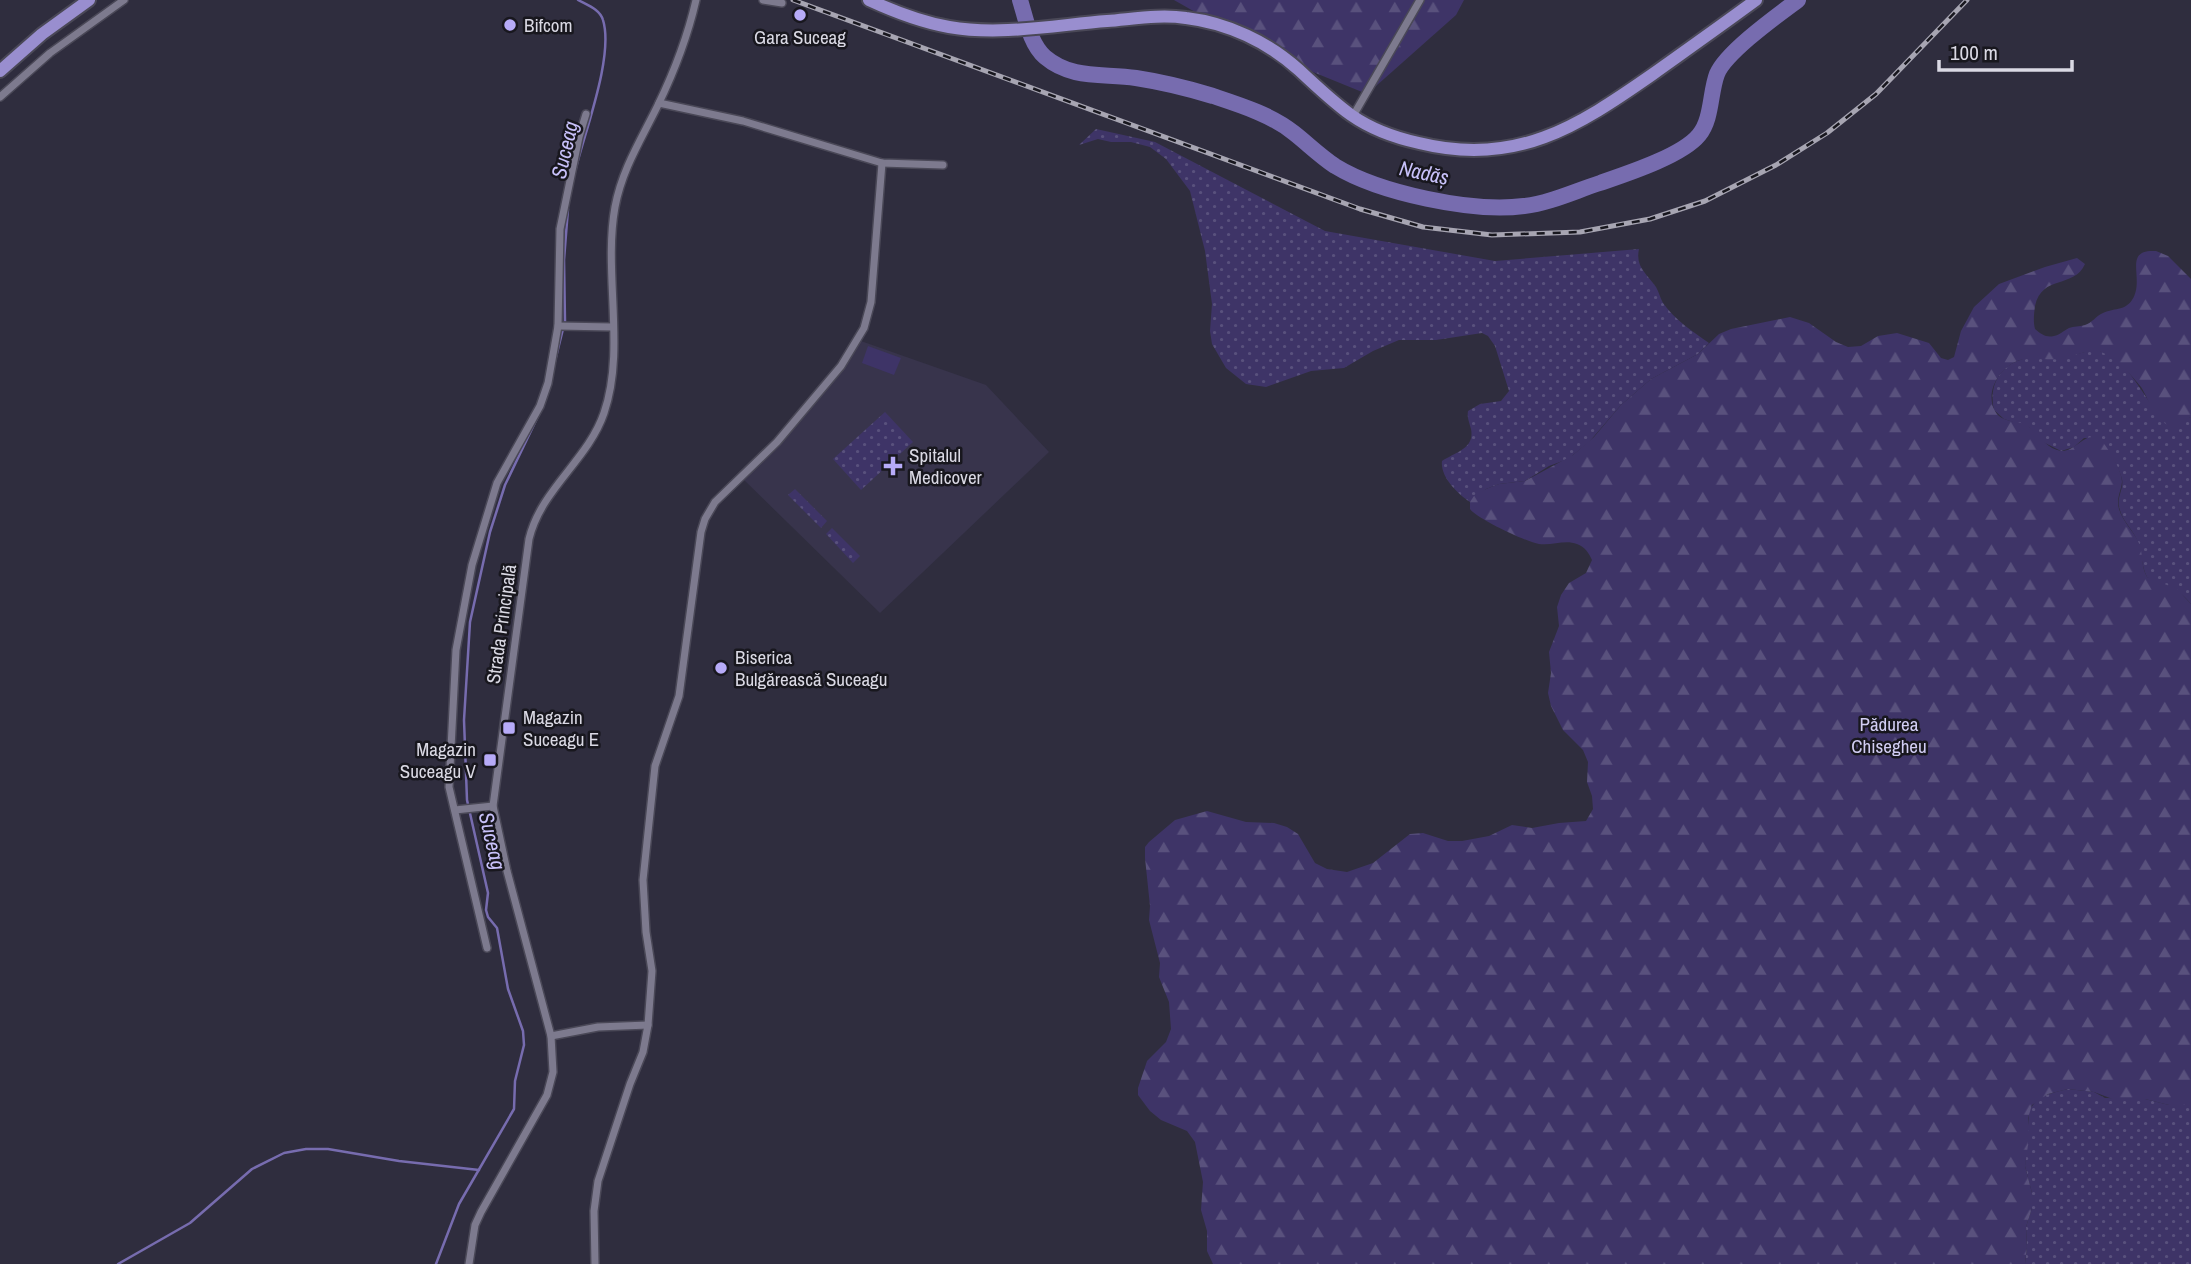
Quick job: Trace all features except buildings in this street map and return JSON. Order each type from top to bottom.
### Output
[{"type":"main road","points":[[0,71],[42,34],[89,0]]},
{"type":"main road","points":[[869,0],[926,22],[958,28],[994,30],[1146,17],[1183,17],[1220,25],[1243,33],[1276,52],[1353,116],[1392,135],[1447,149],[1486,150],[1538,140],[1561,132],[1593,115],[1756,0]]},
{"type":"street","points":[[0,97],[50,53],[124,0]]},
{"type":"street","name":"Strada Principală","points":[[468,1264],[475,1225],[488,1195],[547,1095],[553,1072],[551,1036],[507,871],[493,806],[528,539],[544,501],[582,453],[602,419],[611,383],[613,226],[616,201],[632,156],[659,103],[696,0]]},
{"type":"street","points":[[763,0],[782,3]]},
{"type":"street","points":[[1353,116],[1420,0]]},
{"type":"street","points":[[659,103],[743,121],[882,163],[943,165]]},
{"type":"street","points":[[487,948],[449,787],[456,650],[467,586],[497,483],[540,405],[563,326],[560,229],[586,114]]},
{"type":"street","points":[[595,1264],[594,1211],[598,1181],[643,1052],[649,1025],[652,971],[646,932],[643,880],[655,766],[680,696],[701,531],[715,502],[777,442],[841,366],[864,328],[871,302],[882,163]]},
{"type":"street","points":[[563,326],[612,327]]},
{"type":"street","points":[[455,810],[493,806]]},
{"type":"street","points":[[551,1036],[598,1027],[649,1025]]},
{"type":"shaded area","name":"Spitalul Medicover","points":[[858,340],[986,385],[1049,452],[880,613],[741,477],[764,456]]},
{"type":"green space","points":[[1174,0],[1464,0],[1456,15],[1367,94],[1269,54]]},
{"type":"green space","points":[[1096,129],[1155,142],[1325,231],[1495,261],[1639,249],[1640,266],[1656,287],[1667,309],[1709,343],[1698,354],[1651,379],[1621,405],[1589,442],[1568,459],[1549,466],[1525,481],[1499,484],[1486,489],[1470,502],[1455,490],[1447,479],[1442,461],[1463,449],[1470,441],[1468,411],[1480,404],[1501,401],[1509,391],[1495,346],[1488,336],[1482,333],[1436,340],[1399,340],[1344,368],[1311,371],[1266,387],[1246,384],[1226,368],[1212,344],[1212,304],[1205,251],[1190,191],[1166,159],[1150,147],[1098,139],[1079,145]]},
{"type":"green space","name":"Pădurea Chisegheu","points":[[2156,251],[2168,256],[2191,279],[2191,417],[2177,426],[2164,423],[2154,412],[2133,377],[2116,361],[2099,351],[2058,359],[2029,359],[2013,363],[1996,380],[1992,403],[2002,418],[2028,426],[2056,450],[2073,448],[2089,438],[2101,440],[2117,465],[2122,482],[2118,498],[2119,509],[2138,541],[2147,577],[2177,589],[2191,604],[2191,1105],[2169,1105],[2145,1099],[2118,1101],[2094,1092],[2068,1089],[2048,1094],[2032,1105],[2028,1118],[2025,1166],[2032,1193],[2032,1208],[2026,1227],[2025,1264],[1213,1264],[1207,1251],[1207,1231],[1201,1210],[1203,1182],[1195,1142],[1187,1131],[1161,1120],[1150,1111],[1138,1095],[1147,1061],[1166,1042],[1171,1029],[1169,1002],[1159,977],[1160,963],[1149,920],[1145,847],[1149,842],[1175,820],[1207,811],[1246,822],[1274,823],[1287,827],[1298,834],[1315,863],[1327,869],[1347,872],[1373,863],[1410,834],[1423,833],[1448,841],[1462,841],[1489,836],[1512,825],[1532,828],[1586,821],[1593,809],[1587,782],[1588,762],[1583,750],[1563,730],[1551,706],[1548,693],[1551,673],[1549,652],[1559,626],[1557,607],[1569,583],[1586,573],[1592,560],[1586,550],[1577,544],[1539,544],[1491,524],[1470,509],[1474,496],[1499,484],[1525,481],[1573,455],[1594,437],[1621,405],[1651,379],[1698,354],[1719,334],[1731,329],[1790,317],[1809,323],[1848,347],[1861,346],[1878,336],[1897,333],[1929,343],[1941,358],[1948,360],[1954,357],[1961,331],[1974,307],[1999,284],[2077,258],[2085,264],[2074,277],[2051,285],[2039,296],[2034,312],[2035,329],[2046,336],[2054,336],[2069,328],[2083,326],[2103,313],[2129,304],[2136,292],[2139,255]]},
{"type":"green space","points":[[868,346],[901,358],[894,375],[862,363]]},
{"type":"green space","points":[[2092,350],[2116,359],[2168,424],[2191,417],[2191,604],[2180,593],[2147,577],[2137,540],[2120,511],[2120,473],[2103,446],[2097,441],[2084,438],[2074,447],[2061,451],[2043,442],[2029,427],[2004,419],[1994,410],[1996,380],[2012,364],[2024,359],[2063,357]]},
{"type":"green space","points":[[885,412],[913,442],[861,490],[833,459]]},
{"type":"green space","points":[[795,489],[827,521],[821,528],[788,495]]},
{"type":"green space","points":[[832,528],[860,556],[853,563],[826,534]]},
{"type":"green space","points":[[2068,1089],[2094,1092],[2105,1098],[2145,1099],[2169,1105],[2191,1105],[2191,1264],[2025,1264],[2026,1227],[2032,1208],[2032,1193],[2025,1166],[2029,1112],[2040,1098]]},
{"type":"waterway","name":"Suceag","points":[[576,168],[605,53],[603,20],[593,8],[578,0]]},
{"type":"waterway","name":"Nadăș","points":[[1020,0],[1029,31],[1040,52],[1066,69],[1146,80],[1213,96],[1276,121],[1335,166],[1376,185],[1453,204],[1503,207],[1534,204],[1624,175],[1691,143],[1706,122],[1715,81],[1722,65],[1753,34],[1798,0]]},
{"type":"waterway","name":"Suceag","points":[[554,365],[565,321],[564,260],[568,209]]},
{"type":"waterway","name":"Suceag","points":[[436,1264],[459,1204],[514,1109],[515,1081],[524,1045],[523,1031],[508,989],[497,928],[486,910],[488,893],[467,800],[464,720],[470,622],[490,532],[505,485],[540,412]]},
{"type":"waterway","points":[[118,1264],[190,1223],[252,1169],[284,1153],[328,1149],[399,1161],[479,1170]]},
{"type":"railway","points":[[793,0],[1360,209],[1423,227],[1492,235],[1580,232],[1650,219],[1705,201],[1776,165],[1827,133],[1876,94],[1967,0]]},
{"type":"place","name":"Gara Suceag","points":[[800,15]]},
{"type":"place","name":"Bifcom","points":[[510,25]]},
{"type":"place","name":"Spitalul Medicover","points":[[893,466]]},
{"type":"place","name":"Biserica Bulgărească Suceagu","points":[[721,668]]},
{"type":"place","name":"Magazin Suceagu E","points":[[509,728]]},
{"type":"place","name":"Magazin Suceagu V","points":[[490,760]]}]
